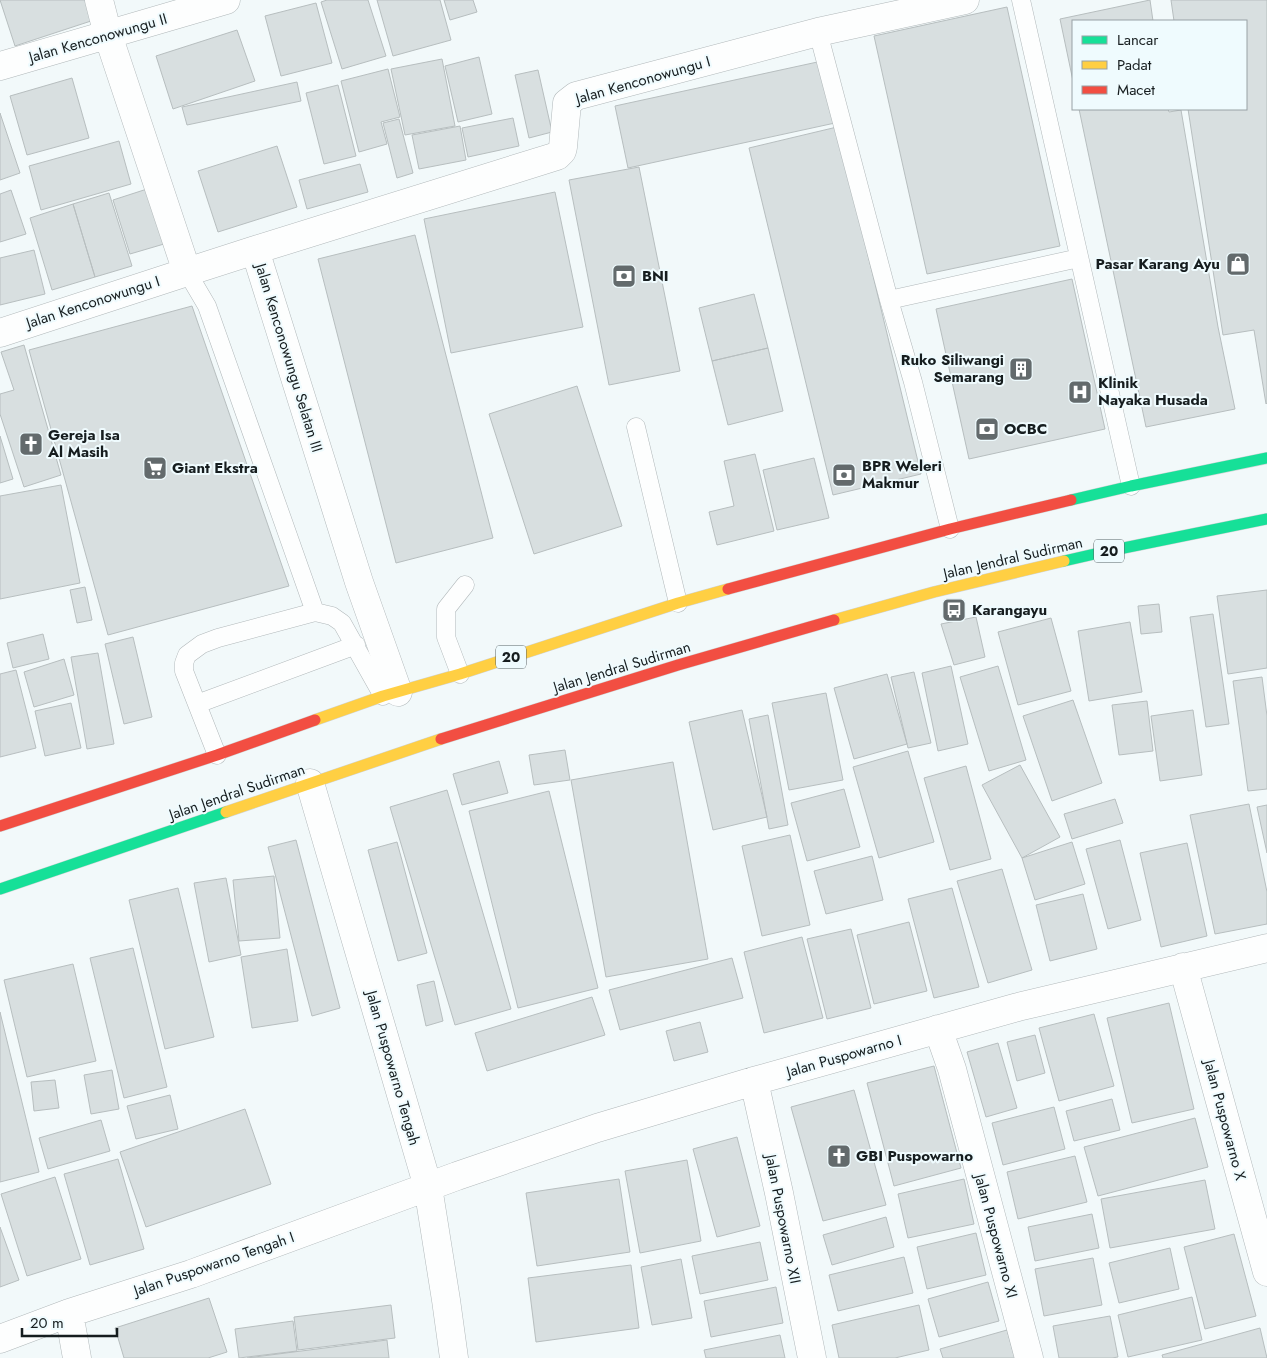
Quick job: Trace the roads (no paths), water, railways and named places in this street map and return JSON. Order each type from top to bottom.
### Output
[{"type":"highway","name":"20","points":[[0,826],[217,755],[391,694],[460,674],[678,603],[950,529],[1131,486],[1267,458]]},
{"type":"highway","name":"Jalan Jendral Sudirman","points":[[0,889],[414,747],[678,665],[934,592],[1099,553],[1267,520]]},
{"type":"street","points":[[99,0],[108,35],[187,272]]},
{"type":"street","name":"Jalan Kenconowungu II","points":[[0,66],[226,0]]},
{"type":"street","name":"Jalan Kenconowungu I","points":[[255,250],[557,156],[564,147],[567,103],[576,96],[818,32],[965,0]]},
{"type":"street","name":"Jalan Kenconowungu Selatan III","points":[[187,272],[255,250],[362,590],[391,694]]},
{"type":"street","name":"Jalan Kenconowungu I","points":[[0,333],[187,272]]},
{"type":"street","name":"Jalan Puspowarno Tengah","points":[[310,783],[428,1187],[454,1358]]},
{"type":"street","name":"Jalan Puspowarno I","points":[[428,1187],[597,1128],[754,1081],[1018,1006],[1267,948]]},
{"type":"street","name":"Jalan Puspowarno X","points":[[1183,967],[1263,1239],[1267,1272]]},
{"type":"street","name":"Jalan Puspowarno XI","points":[[938,1029],[952,1069],[1029,1358]]},
{"type":"street","name":"Jalan Puspowarno XII","points":[[754,1081],[779,1193],[812,1358]]},
{"type":"street","name":"Jalan Puspowarno Tengah I","points":[[0,1339],[69,1313],[191,1274],[428,1187]]},
{"type":"street","points":[[69,1313],[77,1358]]},
{"type":"lane","points":[[1021,0],[1131,486]]},
{"type":"lane","points":[[818,32],[889,300],[913,382],[950,529]]},
{"type":"lane","points":[[889,300],[1079,258]]},
{"type":"lane","points":[[187,272],[207,306],[314,612]]},
{"type":"lane","points":[[636,427],[678,603]]},
{"type":"lane","points":[[460,674],[446,637],[446,609],[464,585]]},
{"type":"lane","points":[[217,755],[184,671],[184,663],[187,655],[192,650],[218,638],[314,612],[332,616],[342,623],[391,694]]},
{"type":"lane","points":[[197,704],[356,645]]},
{"type":"place","name":"Pasar Karang Ayu","points":[[1238,264]]},
{"type":"place","name":"BNI","points":[[624,276]]},
{"type":"place","name":"Ruko Siliwangi Semarang","points":[[1021,369]]},
{"type":"place","name":"Klinik Nayaka Husada","points":[[1080,392]]},
{"type":"place","name":"OCBC","points":[[987,429]]},
{"type":"place","name":"Gereja Isa Al Masih","points":[[31,444]]},
{"type":"place","name":"Giant Ekstra","points":[[155,468]]},
{"type":"place","name":"BPR Weleri Makmur","points":[[844,475]]},
{"type":"place","name":"Karangayu","points":[[954,610]]},
{"type":"place","name":"GBI Puspowarno","points":[[839,1156]]}]
